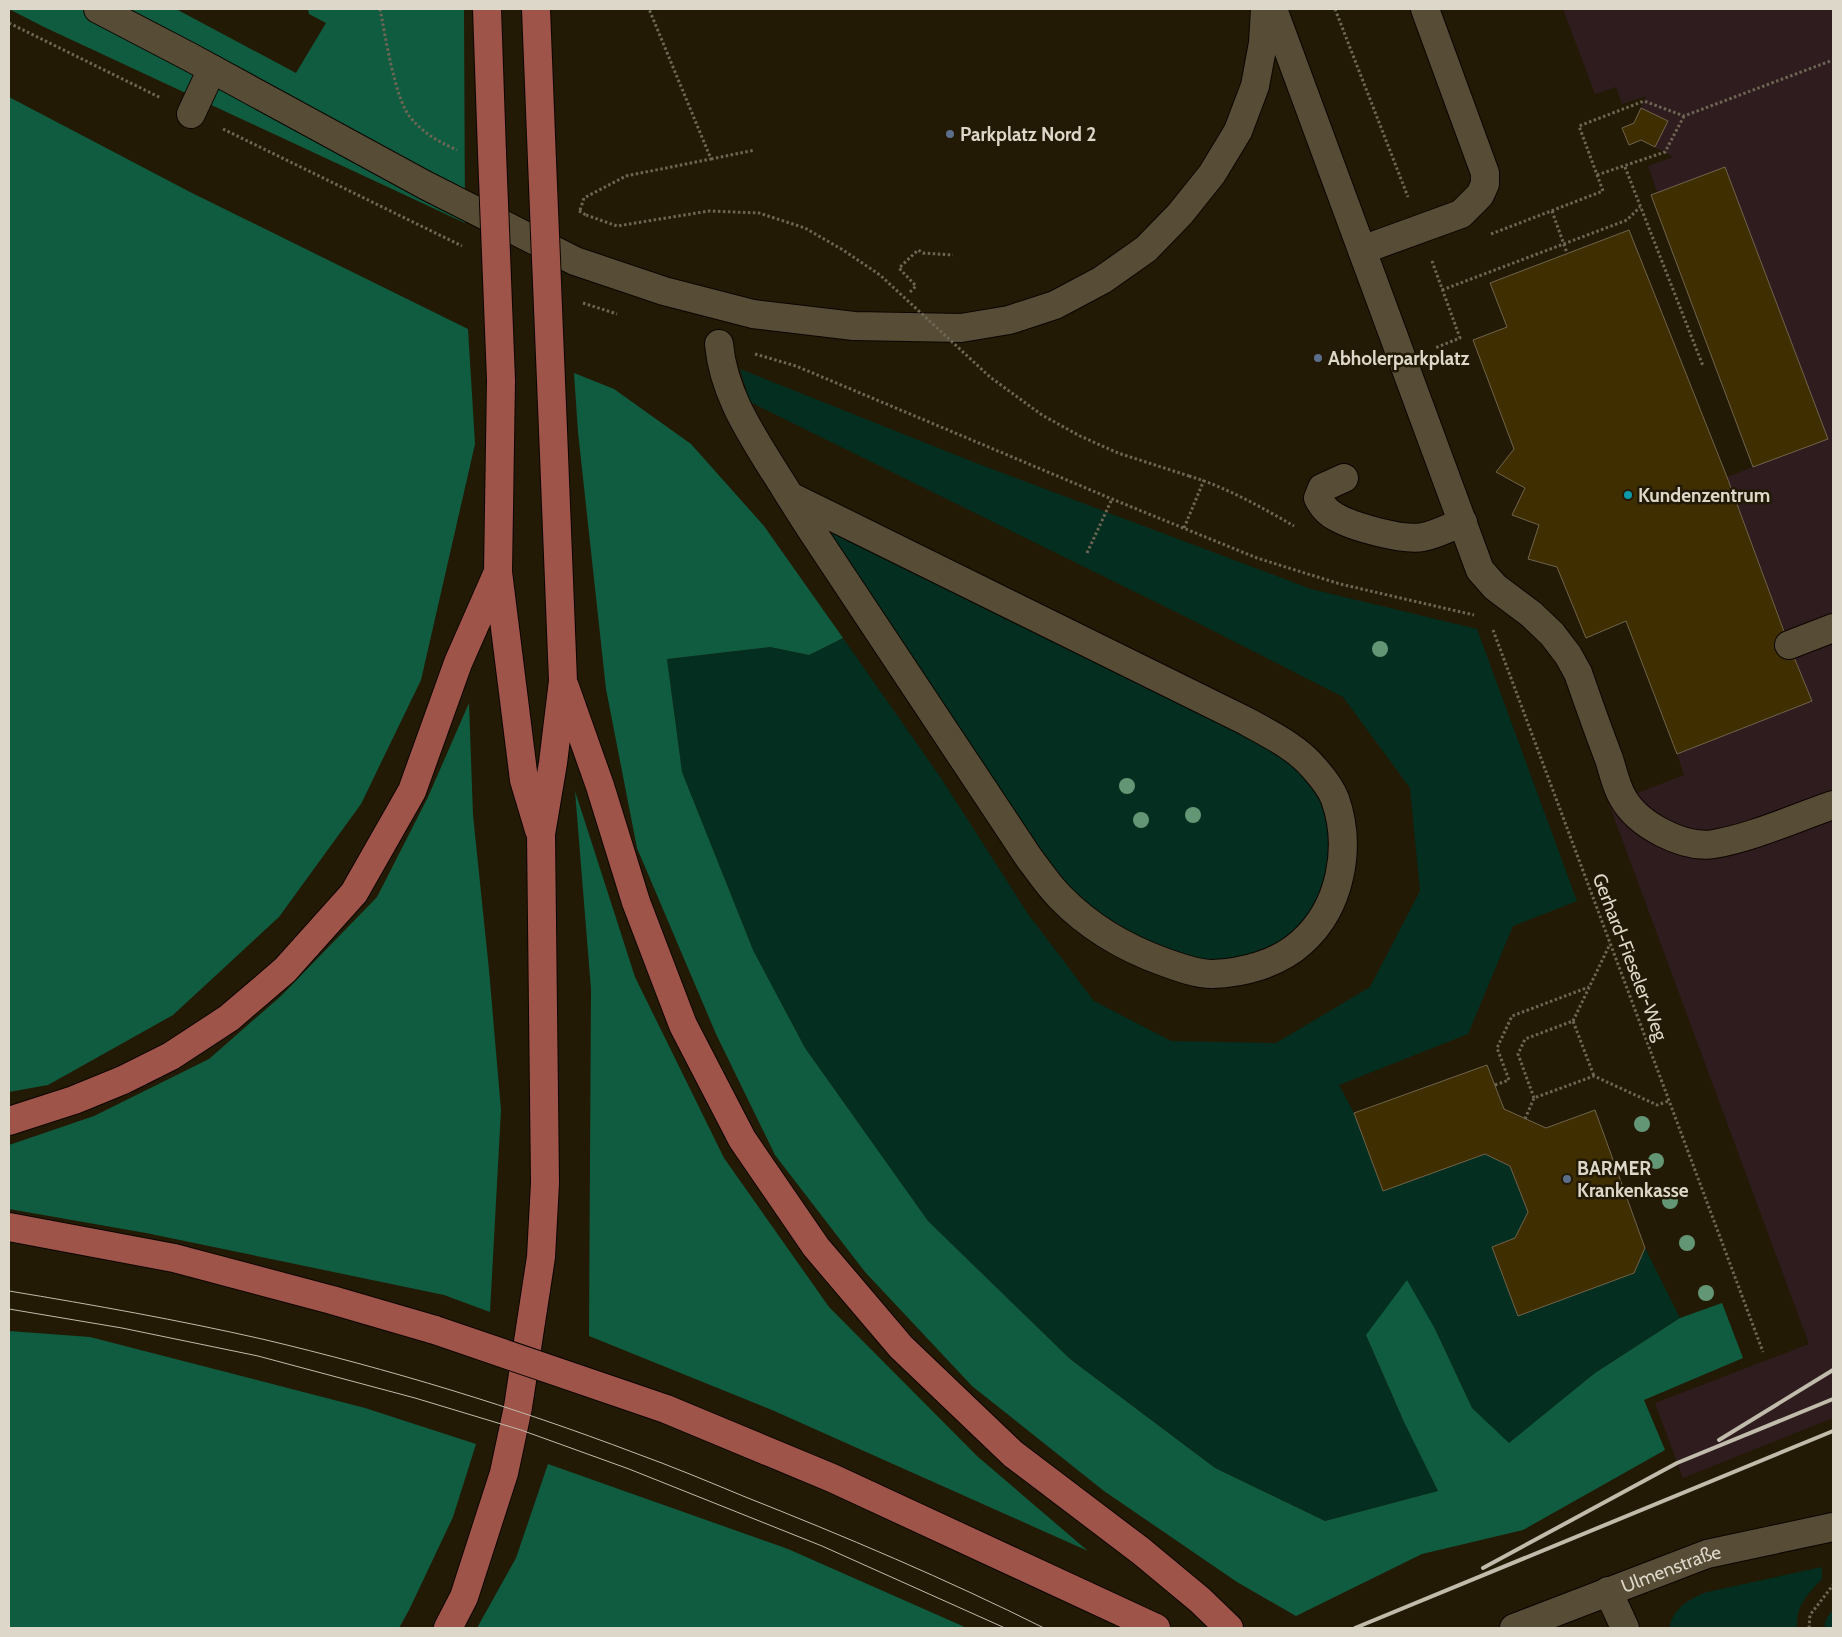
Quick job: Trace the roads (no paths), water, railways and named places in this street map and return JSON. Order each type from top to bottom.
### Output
[{"type":"main road","points":[[487,9],[501,380],[498,572],[524,780],[541,834]]},
{"type":"main road","points":[[448,1628],[464,1597],[504,1473],[518,1407],[541,1257],[545,1183],[541,834],[553,763],[562,681],[536,9]]},
{"type":"main road","points":[[9,1121],[74,1100],[123,1080],[171,1056],[229,1018],[284,970],[354,893],[412,791],[458,663],[498,572]]},
{"type":"main road","points":[[562,681],[600,786],[636,902],[683,1025],[742,1139],[816,1247],[901,1347],[1013,1454],[1141,1551],[1200,1600],[1229,1628]]},
{"type":"main road","points":[[9,1227],[174,1258],[332,1300],[435,1330],[666,1409],[832,1478],[1156,1628]]},
{"type":"street","points":[[98,9],[425,184],[575,261],[664,291],[754,314],[854,326],[961,328],[1009,320],[1055,305],[1102,280],[1146,249],[1212,174],[1238,131],[1255,86],[1263,43],[1265,9]]},
{"type":"street","points":[[1273,9],[1480,570],[1495,587],[1531,614],[1552,634],[1568,655],[1578,673],[1623,799],[1639,817],[1656,830],[1684,841],[1712,844],[1743,837],[1833,805]]},
{"type":"street","points":[[1362,250],[1461,214],[1480,196],[1485,184],[1485,173],[1425,9]]},
{"type":"street","points":[[192,114],[212,69]]},
{"type":"street","points":[[719,344],[720,359],[732,398],[754,439],[790,496],[1029,858],[1059,896],[1082,917],[1140,954],[1176,967],[1210,974],[1247,970],[1279,958],[1302,942],[1319,923],[1340,877],[1343,847],[1334,798],[1313,766],[1297,752],[1246,721],[790,496]]},
{"type":"street","points":[[1344,478],[1322,488],[1318,498],[1322,505],[1336,517],[1354,525],[1409,538],[1424,537],[1463,522]]},
{"type":"street","points":[[1789,645],[1833,628]]},
{"type":"street","name":"Ulmenstraße","points":[[1514,1628],[1707,1554],[1833,1527]]},
{"type":"street","points":[[1608,1591],[1625,1628]]},
{"type":"tram line","points":[[9,1291],[136,1313],[262,1339],[404,1376],[544,1420],[648,1458],[819,1527],[932,1575],[1044,1628]]},
{"type":"tram line","points":[[9,1309],[122,1328],[258,1356],[415,1398],[521,1430],[629,1469],[822,1546],[1005,1628]]},
{"type":"railway","points":[[1719,1440],[1833,1370]]},
{"type":"railway","points":[[1483,1568],[1677,1463],[1833,1399]]},
{"type":"railway","points":[[1355,1628],[1833,1431]]},
{"type":"place","name":"Parkplatz Nord 2","points":[[950,134]]},
{"type":"place","name":"Abholerparkplatz","points":[[1318,358]]},
{"type":"place","name":"Kundenzentrum","points":[[1628,495]]},
{"type":"place","name":"BARMER Krankenkasse","points":[[1567,1179]]}]
